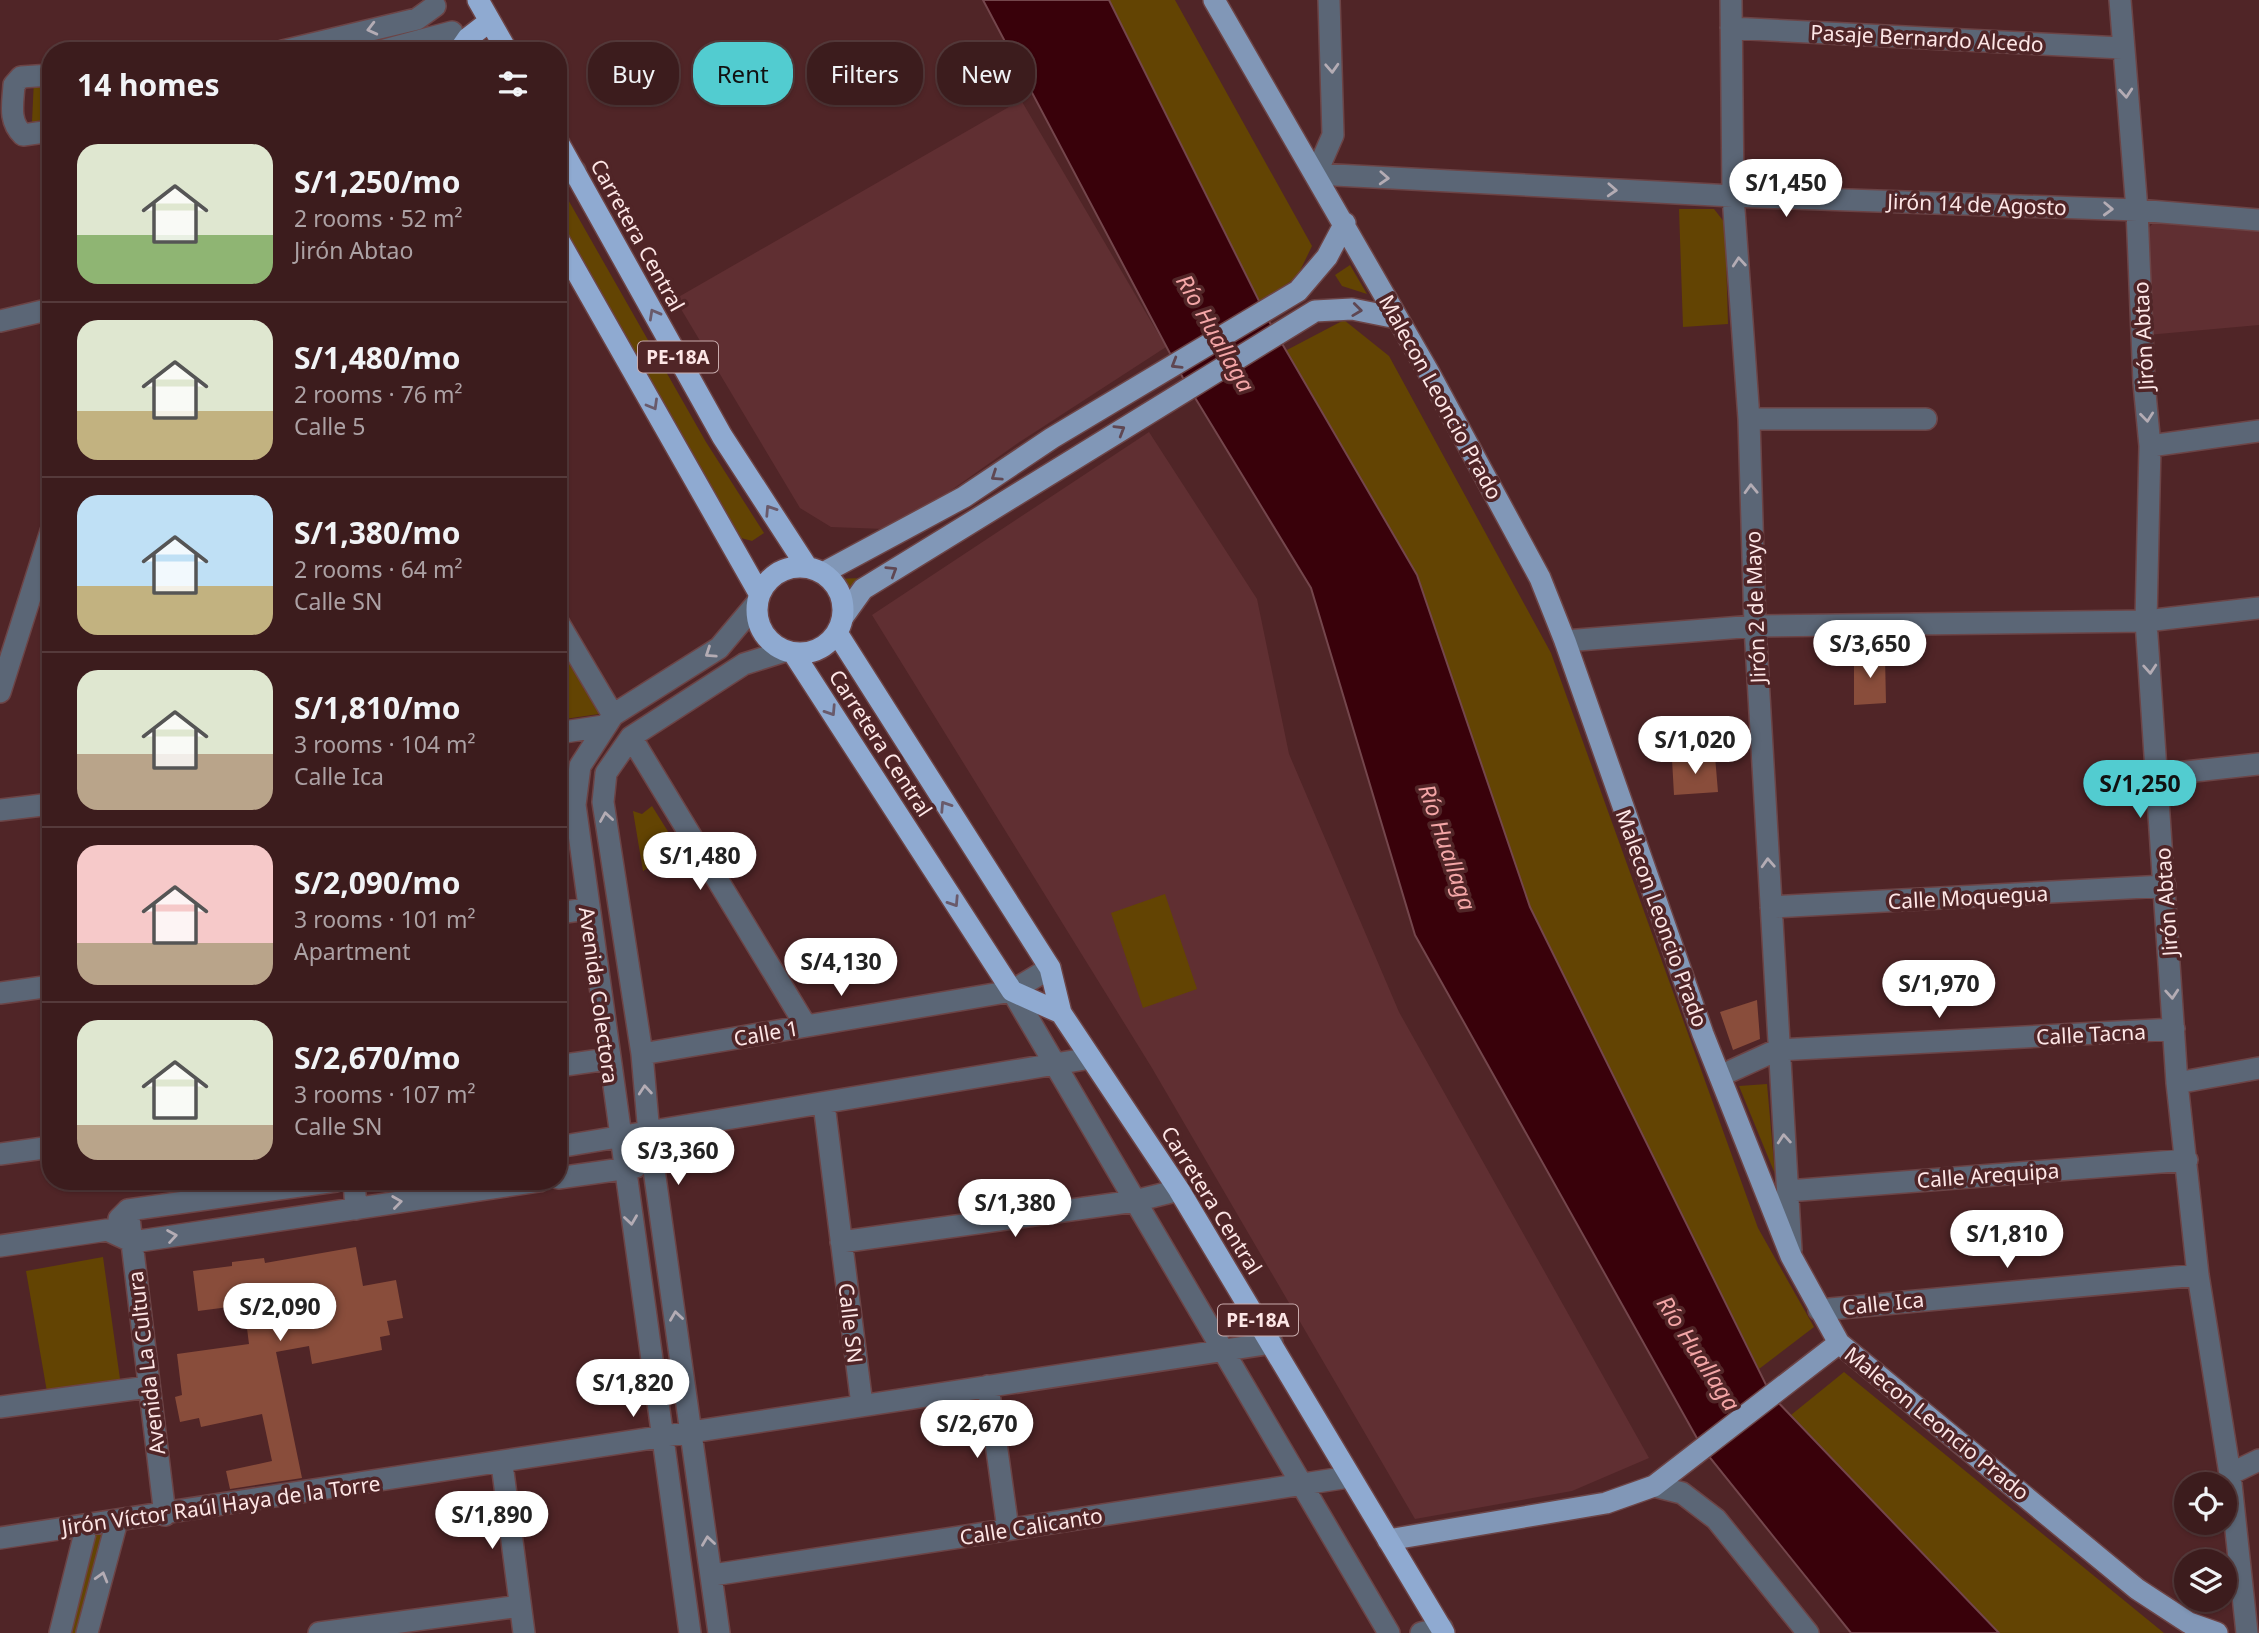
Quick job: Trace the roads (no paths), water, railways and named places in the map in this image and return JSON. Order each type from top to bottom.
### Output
[{"type":"highway","points":[[478,0],[502,42]]},
{"type":"highway","points":[[458,42],[490,20]]},
{"type":"highway","name":"Carretera Central","points":[[567,175],[722,436],[815,570]]},
{"type":"highway","name":"PE-18A","points":[[567,255],[758,598]]},
{"type":"highway","points":[[815,570],[835,584],[842,600],[840,625],[826,645],[810,653],[789,652],[772,644],[762,632],[758,598],[778,572],[815,570]]},
{"type":"highway","name":"Carretera Central","points":[[840,625],[1050,968],[1061,1013],[1179,1190],[1272,1343],[1388,1540],[1436,1631]]},
{"type":"highway","name":"Carretera Central","points":[[789,652],[1012,991]]},
{"type":"highway","points":[[1012,991],[1061,1013]]},
{"type":"main road","name":"Malecon Leoncio Prado","points":[[1214,0],[1345,223],[1540,578],[1720,1076],[1791,1256],[1839,1343],[2137,1589],[2189,1623],[2217,1633]]},
{"type":"main road","points":[[815,570],[964,497],[1052,438],[1298,291],[1327,257],[1345,223]]},
{"type":"main road","points":[[840,625],[863,589],[1315,311],[1352,309],[1397,318]]},
{"type":"main road","points":[[1388,1540],[1606,1503],[1656,1484],[1839,1343]]},
{"type":"street","points":[[1316,174],[1333,135],[1329,0]]},
{"type":"street","name":"Jirón 2 de Mayo","points":[[1731,0],[1733,196],[1749,419],[1755,626],[1777,1050],[1791,1256]]},
{"type":"street","name":"Jirón Abtao","points":[[2120,0],[2137,210],[2144,383],[2150,446],[2146,621],[2177,1083],[2198,1275],[2230,1472]]},
{"type":"street","points":[[321,42],[417,19],[434,3],[456,42]]},
{"type":"street","name":"Pasaje Bernardo Alcedo","points":[[1731,28],[2122,48]]},
{"type":"street","points":[[42,76],[22,77],[7,82],[15,128],[23,135],[42,132]]},
{"type":"street","name":"Jirón 14 de Agosto","points":[[1316,174],[1733,196],[2137,210],[2259,220]]},
{"type":"street","points":[[0,321],[42,311]]},
{"type":"street","points":[[1749,419],[1926,419]]},
{"type":"street","points":[[2150,446],[2259,431]]},
{"type":"street","points":[[0,691],[42,559]]},
{"type":"street","name":"Avenida Colectora","points":[[690,1633],[587,909],[575,805],[580,766],[608,720],[719,648],[758,598]]},
{"type":"street","points":[[1565,641],[1755,626],[2146,621],[2259,608]]},
{"type":"street","points":[[567,640],[608,720],[567,731]]},
{"type":"street","name":"Avenida Colectora","points":[[719,1633],[713,1575],[649,1134],[642,1054],[603,802],[606,773],[631,737],[744,664],[789,652]]},
{"type":"street","points":[[631,737],[806,1026]]},
{"type":"street","points":[[2158,775],[2259,765]]},
{"type":"street","points":[[0,810],[42,805]]},
{"type":"street","name":"Calle Moquegua","points":[[1770,908],[2165,886]]},
{"type":"street","points":[[567,912],[587,909]]},
{"type":"street","name":"Calle 1","points":[[642,1054],[1012,991],[1050,968]]},
{"type":"street","points":[[0,993],[42,987]]},
{"type":"street","points":[[1012,991],[1389,1633]]},
{"type":"street","name":"Calle Tacna","points":[[1720,1076],[1777,1050],[2174,1029]]},
{"type":"street","points":[[567,1146],[1091,1058]]},
{"type":"street","points":[[567,1065],[608,1059]]},
{"type":"street","points":[[2177,1083],[2259,1068]]},
{"type":"street","name":"Calle SN","points":[[824,1104],[862,1405]]},
{"type":"street","points":[[0,1154],[42,1148]]},
{"type":"street","name":"Calle Arequipa","points":[[1788,1191],[2187,1160]]},
{"type":"street","points":[[567,1177],[654,1166]]},
{"type":"street","points":[[107,1230],[128,1210],[271,1190]]},
{"type":"street","points":[[355,1190],[356,1209]]},
{"type":"street","points":[[0,1246],[107,1230],[132,1242],[481,1190]]},
{"type":"street","points":[[841,1242],[1135,1200],[1179,1190]]},
{"type":"street","name":"Avenida La Cultura","points":[[128,1210],[165,1515]]},
{"type":"street","name":"Calle Ica","points":[[1819,1310],[2198,1275]]},
{"type":"street","name":"Jirón Víctor Raúl Haya de la Torre","points":[[0,1538],[502,1464],[692,1430],[1272,1343]]},
{"type":"street","points":[[988,1386],[1008,1529]]},
{"type":"street","points":[[0,1406],[148,1387]]},
{"type":"street","points":[[2234,1472],[2259,1460]]},
{"type":"street","points":[[502,1464],[524,1633]]},
{"type":"street","name":"Calle Calicanto","points":[[713,1575],[1349,1477]]},
{"type":"street","points":[[1656,1484],[1682,1493],[1716,1518],[1808,1633]]},
{"type":"street","points":[[87,1633],[117,1521]]},
{"type":"street","points":[[60,1633],[87,1525]]},
{"type":"street","name":"Jirón Abtao","points":[[2237,1535],[2247,1633]]},
{"type":"street","points":[[319,1633],[520,1606]]},
{"type":"water","name":"Río Huallaga","points":[[983,0],[1109,0],[1270,323],[1417,575],[1530,907],[1771,1395],[1999,1633],[1851,1633],[1703,1449],[1415,935],[1311,588],[1183,378],[1035,98],[1035,42],[1005,42]]}]
